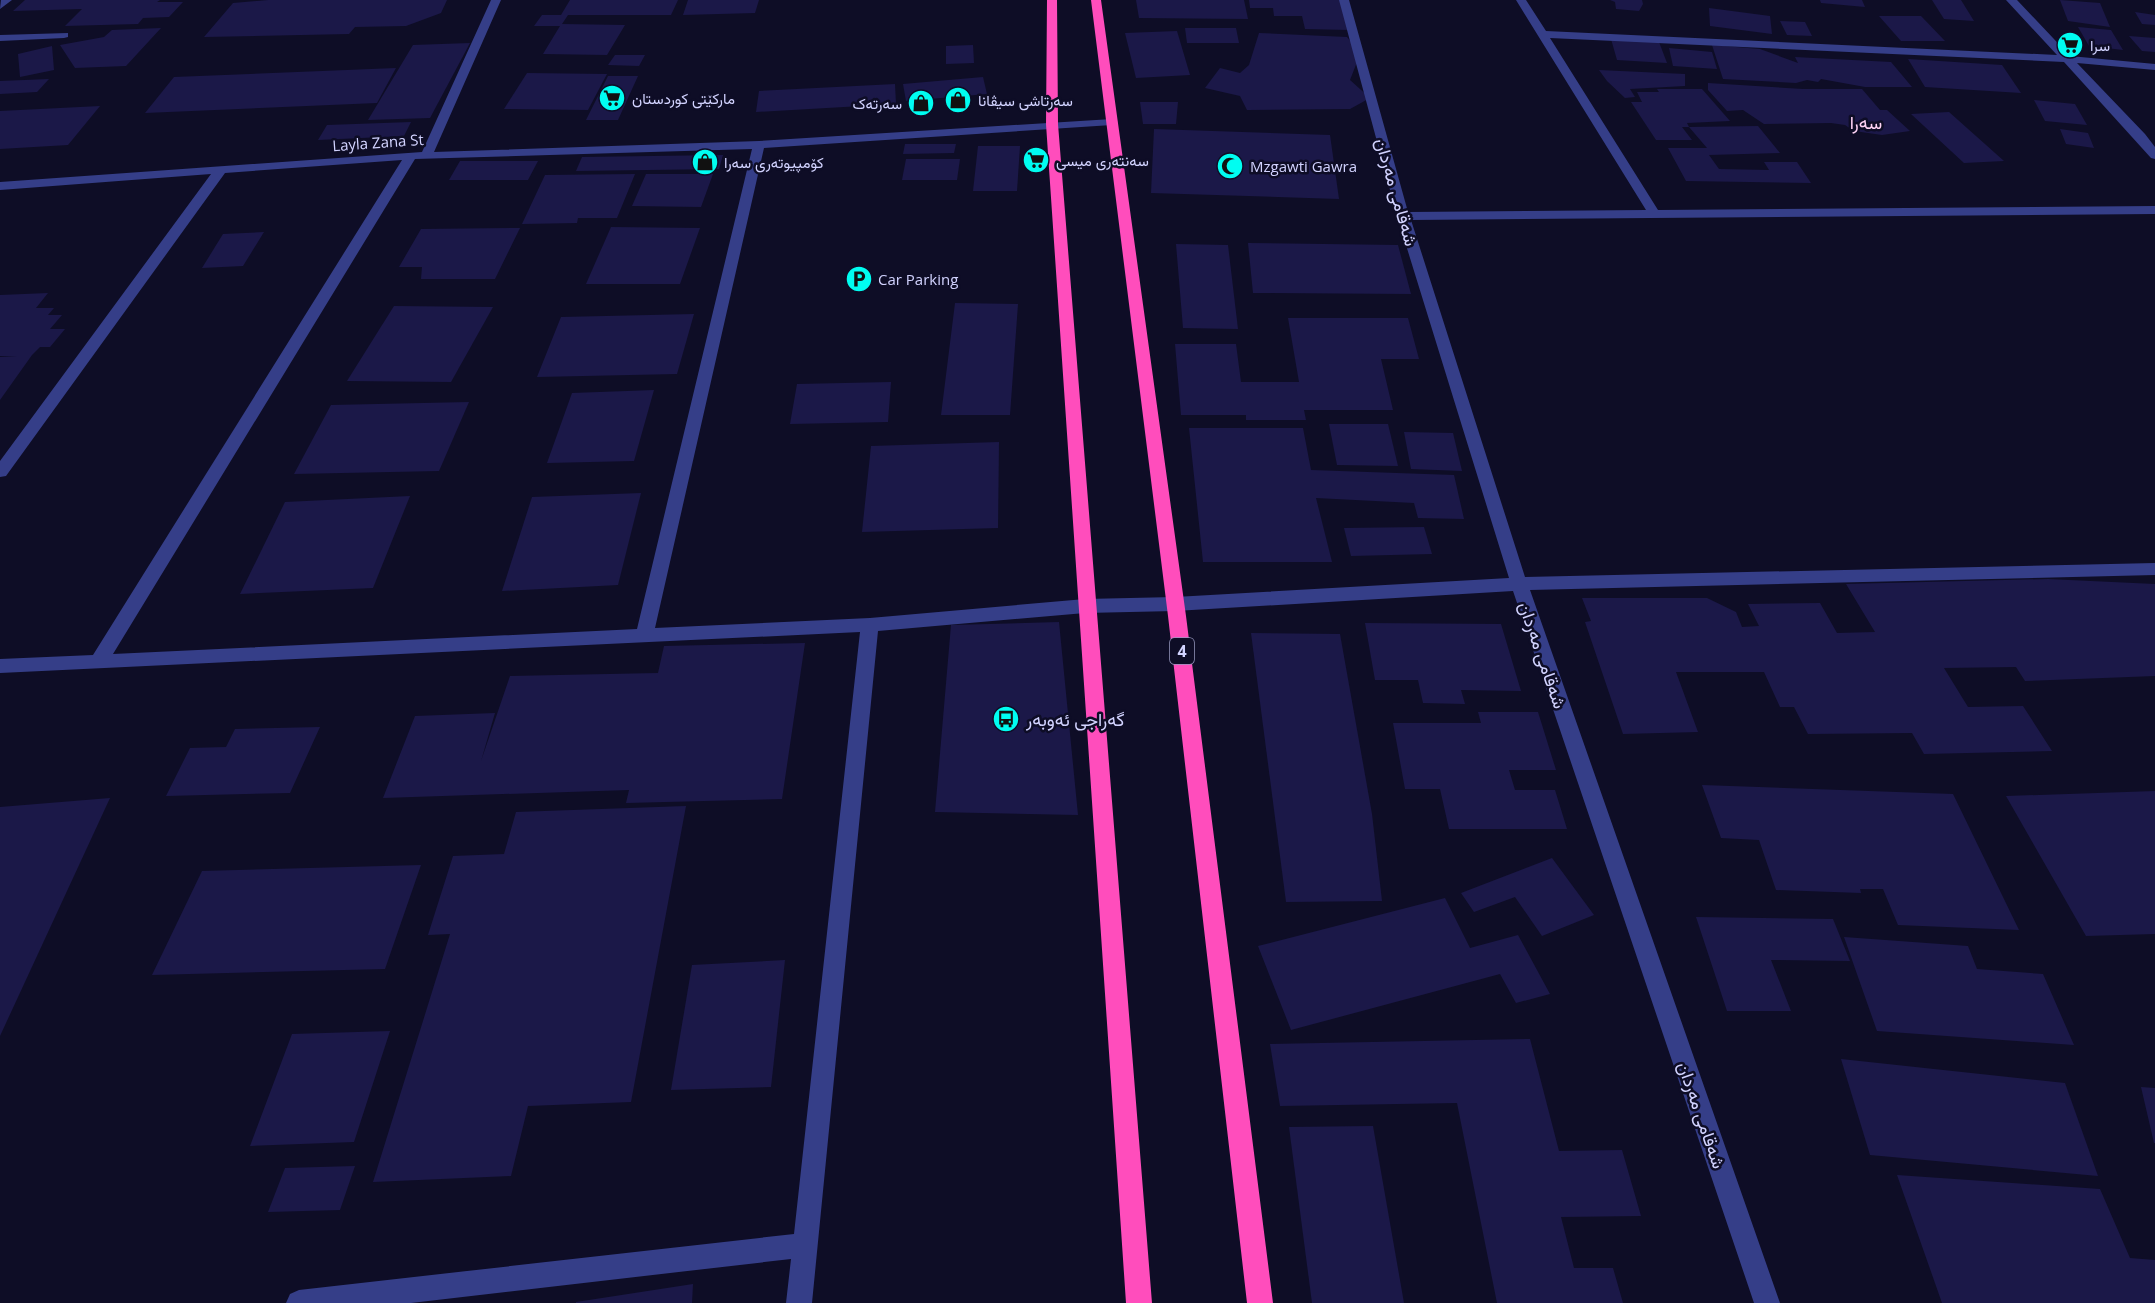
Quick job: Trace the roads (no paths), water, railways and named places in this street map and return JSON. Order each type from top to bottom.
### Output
[{"type":"highway","points":[[1052,0],[1052,124],[1085,606],[1139,1303]]},
{"type":"highway","name":"4","points":[[1096,0],[1175,603],[1260,1303]]},
{"type":"street","points":[[0,6],[7,0]]},
{"type":"street","points":[[427,155],[496,0]]},
{"type":"street","name":"شەقامی مەردان","points":[[1344,0],[1403,216],[1519,584],[1767,1303]]},
{"type":"street","points":[[1521,0],[1655,215]]},
{"type":"street","points":[[2010,0],[2069,59],[2155,155]]},
{"type":"street","points":[[0,38],[64,34]]},
{"type":"street","points":[[1542,34],[2069,59],[2155,67]]},
{"type":"street","name":"Layla Zana St","points":[[0,186],[427,155],[759,145],[1052,124],[1112,122]]},
{"type":"street","points":[[645,634],[759,145]]},
{"type":"street","points":[[98,662],[411,156]]},
{"type":"street","points":[[0,472],[220,171]]},
{"type":"street","points":[[1403,216],[2155,210]]},
{"type":"street","points":[[0,666],[870,625],[1085,606],[1519,584],[2155,569]]},
{"type":"street","points":[[799,1303],[870,625]]},
{"type":"street","points":[[299,1303],[806,1245]]},
{"type":"place","name":"سرا","points":[[2070,45]]},
{"type":"place","name":"مارکێتی کوردستان","points":[[612,98]]},
{"type":"place","name":"سەرتاشی سیڤانا","points":[[958,100]]},
{"type":"place","name":"سەرتەک","points":[[921,103]]},
{"type":"place","name":"سەنتەری میسی","points":[[1036,160]]},
{"type":"place","name":"کۆمپیوتەری سەرا","points":[[705,162]]},
{"type":"place","name":"Mzgawti Gawra","points":[[1230,166]]},
{"type":"place","name":"Car Parking","points":[[859,279]]},
{"type":"place","name":"گەراجی ئەوبەر","points":[[1006,719]]},
{"type":"district","name":"سەرا","points":[[1866,122]]}]
